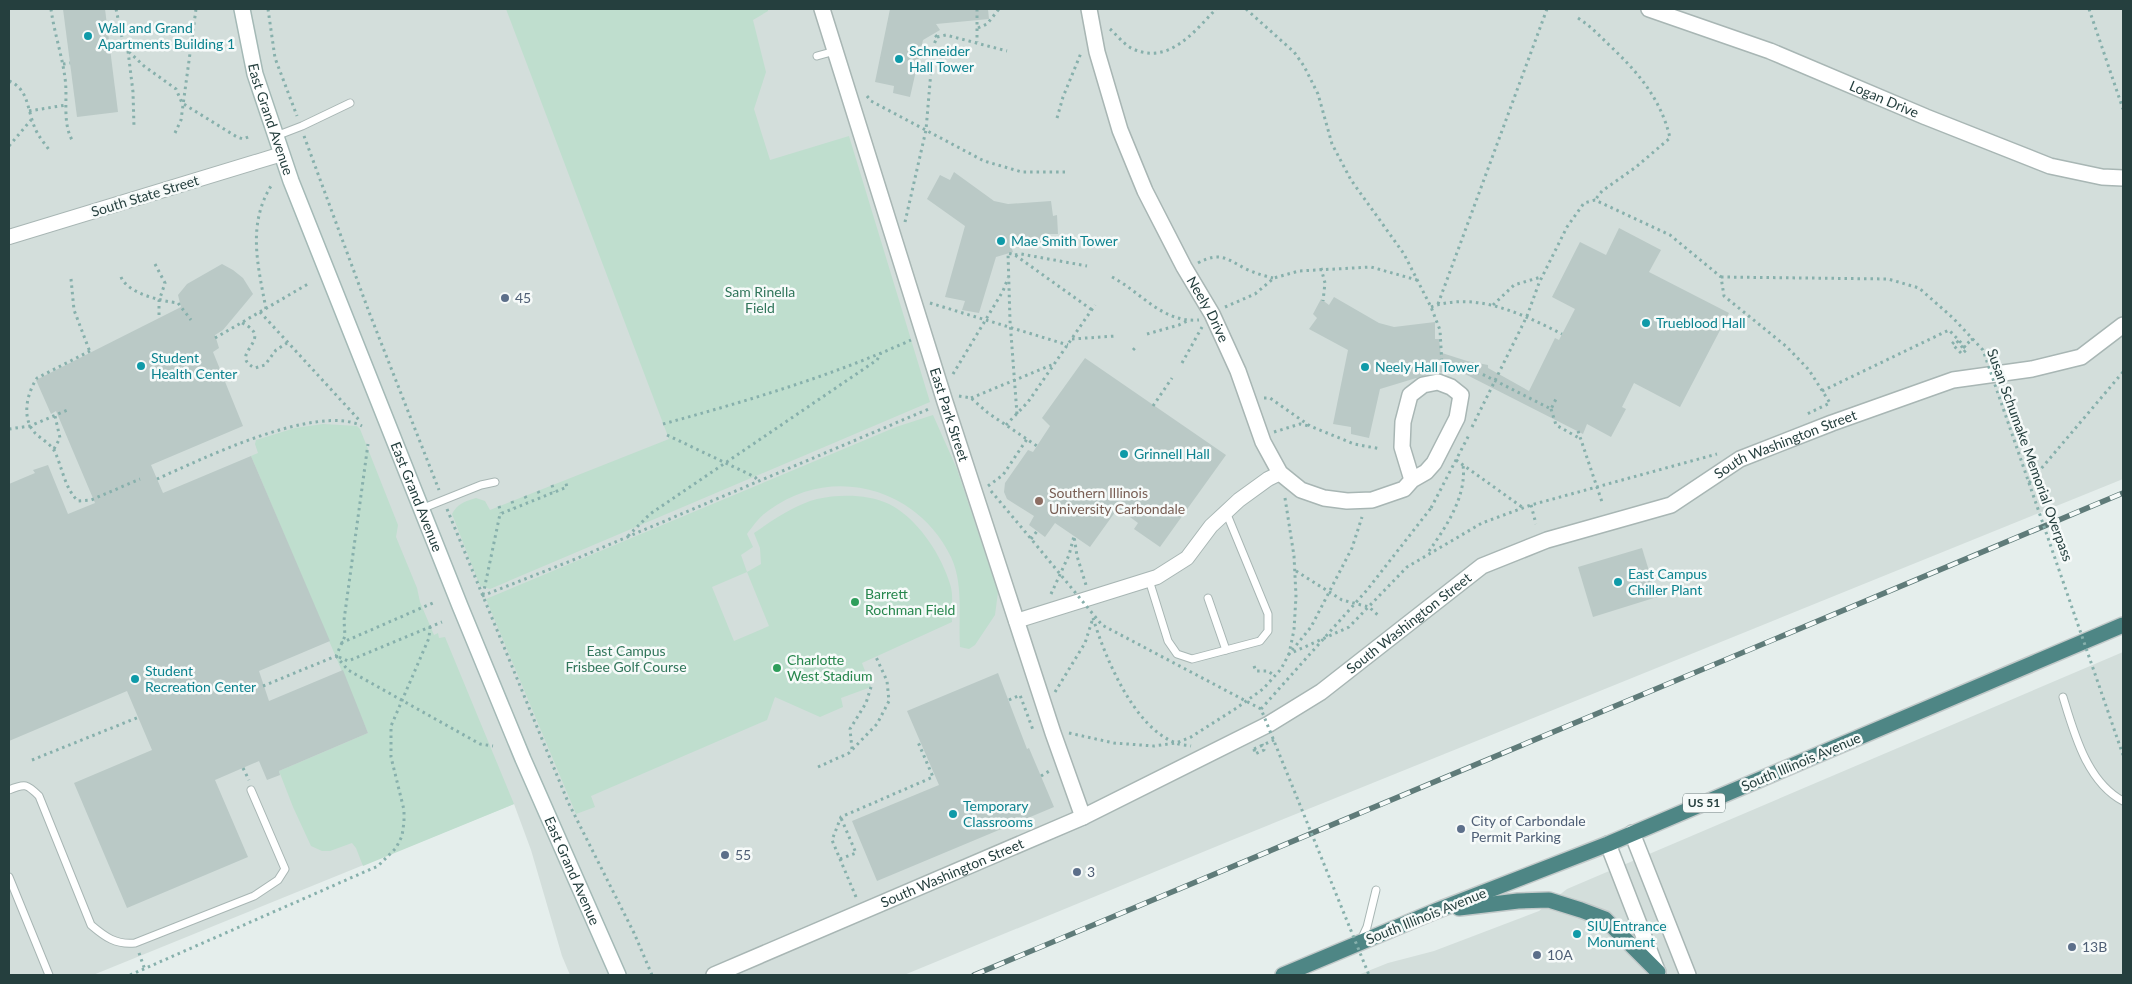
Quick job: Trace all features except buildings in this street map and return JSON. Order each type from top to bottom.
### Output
[{"type":"highway","name":"South Illinois Avenue","points":[[1283,975],[1438,910],[1608,844],[2123,625]]},
{"type":"highway","points":[[1438,910],[1518,901],[1549,900],[1605,920],[1659,974]]},
{"type":"street","name":"East Grand Avenue","points":[[242,9],[255,74],[282,154],[421,509],[523,759],[618,975]]},
{"type":"street","name":"East Park Street","points":[[822,9],[1016,621],[1083,817]]},
{"type":"street","name":"Neely Drive","points":[[1089,9],[1097,52],[1118,121],[1145,191],[1184,267],[1212,314],[1238,370],[1263,442],[1280,473],[1301,490],[1324,498],[1347,501],[1372,500],[1404,489],[1412,480],[1426,472],[1434,463],[1457,418],[1461,395],[1451,387],[1438,382],[1423,385],[1410,395],[1404,422],[1402,446],[1412,480]]},
{"type":"street","name":"Logan Drive","points":[[1649,9],[1770,51],[1926,117],[2050,166],[2123,178]]},
{"type":"street","name":"South State Street","points":[[9,237],[282,154]]},
{"type":"street","name":"South Washington Street","points":[[714,975],[1083,817],[1269,724],[1321,692],[1482,566],[1547,540],[1671,505],[1740,459],[1832,423],[1953,380],[2032,368],[2080,357],[2123,325]]},
{"type":"street","points":[[1016,621],[1157,577],[1187,558],[1210,526],[1246,495],[1280,473]]},
{"type":"street","points":[[1632,833],[1688,975]]},
{"type":"street","points":[[1608,844],[1659,974]]},
{"type":"lane","points":[[817,56],[835,51]]},
{"type":"lane","points":[[276,136],[350,103]]},
{"type":"lane","points":[[421,509],[481,485],[495,482]]},
{"type":"lane","points":[[1149,580],[1168,641],[1177,654],[1192,659],[1260,641],[1268,631],[1268,614],[1226,512]]},
{"type":"lane","points":[[1208,598],[1226,650]]},
{"type":"lane","points":[[2063,697],[2078,744],[2093,771],[2112,795],[2123,801]]},
{"type":"lane","points":[[9,790],[20,785],[30,786],[39,796],[91,925],[105,938],[123,945],[135,943],[254,896],[278,880],[284,868],[251,790]]},
{"type":"lane","points":[[9,877],[49,975]]},
{"type":"lane","points":[[1360,943],[1367,927],[1376,890]]},
{"type":"path","points":[[51,9],[62,64],[68,129],[72,140]]},
{"type":"path","points":[[116,9],[124,47],[144,66],[176,89],[182,103],[237,137],[243,139],[251,136]]},
{"type":"path","points":[[175,133],[181,120],[196,9]]},
{"type":"path","points":[[268,9],[275,58],[294,110]]},
{"type":"path","points":[[977,9],[978,42]]},
{"type":"path","points":[[978,28],[987,24],[999,9]]},
{"type":"path","points":[[1104,25],[1132,49],[1147,53],[1164,52],[1191,36],[1216,9]]},
{"type":"path","points":[[1246,9],[1294,52],[1304,66],[1318,94],[1332,144],[1351,180],[1404,254],[1431,307],[1440,330],[1442,366]]},
{"type":"path","points":[[1438,304],[1547,9]]},
{"type":"path","points":[[2088,9],[2123,109]]},
{"type":"path","points":[[1261,709],[1367,590],[1431,508],[1527,316],[1531,301],[1542,277],[1576,214],[1584,203],[1595,200],[1602,191],[1636,167],[1670,138],[1662,113],[1647,85],[1619,54],[1578,18]]},
{"type":"path","points":[[905,225],[926,130],[935,35],[946,35],[978,42],[1007,51]]},
{"type":"path","points":[[1057,118],[1063,97],[1084,47]]},
{"type":"path","points":[[128,51],[133,92],[134,127]]},
{"type":"path","points":[[62,64],[70,63]]},
{"type":"path","points":[[9,81],[16,84],[25,94],[31,120],[50,151]]},
{"type":"path","points":[[862,92],[871,101],[984,162],[1022,172],[1065,172]]},
{"type":"path","points":[[29,111],[66,105]]},
{"type":"path","points":[[9,146],[31,120]]},
{"type":"path","points":[[308,149],[434,478]]},
{"type":"path","points":[[266,309],[255,248],[255,237],[262,209],[271,186]]},
{"type":"path","points":[[1595,200],[1670,234],[1720,276],[1724,296],[1787,347],[1809,370],[1830,403],[1804,415]]},
{"type":"path","points":[[1017,414],[1008,254],[1021,254],[1087,266]]},
{"type":"path","points":[[1014,255],[1092,310]]},
{"type":"path","points":[[1198,263],[1214,256],[1222,257],[1258,274],[1274,278]]},
{"type":"path","points":[[155,264],[165,283],[159,301],[159,317]]},
{"type":"path","points":[[1222,307],[1256,294],[1274,278],[1299,271],[1321,268],[1370,267],[1417,280]]},
{"type":"path","points":[[1321,268],[1325,282],[1323,301]]},
{"type":"path","points":[[952,376],[1003,291],[1009,275]]},
{"type":"path","name":"Susan Schumake Memorial Overpass","points":[[1720,276],[1888,279],[1919,288],[1953,318],[1983,350],[2123,755]]},
{"type":"path","points":[[121,277],[124,284],[159,301],[178,303],[191,320]]},
{"type":"path","points":[[1112,277],[1154,308],[1187,320],[1202,320],[1203,326],[1182,364]]},
{"type":"path","points":[[1493,305],[1514,286],[1542,277]]},
{"type":"path","points":[[71,279],[74,310],[90,352],[37,378],[26,406],[30,426],[34,432],[54,449],[72,493],[78,501],[91,500],[140,479]]},
{"type":"path","points":[[215,338],[308,284]]},
{"type":"path","points":[[929,302],[985,321],[1068,345]]},
{"type":"path","points":[[1431,307],[1438,304],[1464,303],[1493,305],[1527,316],[1562,334]]},
{"type":"path","points":[[1006,425],[1028,402],[1095,305]]},
{"type":"path","points":[[260,312],[287,344],[360,421]]},
{"type":"path","points":[[1147,334],[1179,325],[1187,320]]},
{"type":"path","points":[[242,323],[251,329],[256,337],[247,350],[246,355],[248,363],[255,368],[265,365],[272,354],[287,344]]},
{"type":"path","points":[[1822,391],[1950,330],[1967,349],[1962,354],[1952,344],[1956,340],[1963,348],[1972,339]]},
{"type":"path","points":[[663,424],[806,380],[881,353],[924,334]]},
{"type":"path","points":[[1072,339],[1116,336]]},
{"type":"path","points":[[627,536],[650,514],[877,360],[881,353]]},
{"type":"path","points":[[958,396],[971,398],[1055,364]]},
{"type":"path","points":[[1384,370],[1428,366]]},
{"type":"path","points":[[1435,366],[1468,368],[1551,410]]},
{"type":"path","points":[[2029,483],[2123,372]]},
{"type":"path","points":[[1153,406],[1172,378]]},
{"type":"path","points":[[971,398],[988,413],[1037,446]]},
{"type":"path","points":[[1261,398],[1270,398],[1310,426]]},
{"type":"path","points":[[1556,399],[1551,410],[1556,425],[1580,438]]},
{"type":"path","points":[[482,596],[930,408]]},
{"type":"path","points":[[9,429],[30,426],[70,409]]},
{"type":"path","points":[[54,449],[60,438],[55,416]]},
{"type":"path","points":[[157,479],[244,441],[289,427],[327,421],[348,422],[362,426]]},
{"type":"path","points":[[1273,433],[1300,424],[1310,426],[1354,444],[1381,449]]},
{"type":"path","points":[[1578,430],[1603,505]]},
{"type":"path","points":[[667,435],[726,462],[755,477],[758,481]]},
{"type":"path","points":[[1027,439],[1003,475],[988,486],[1102,625],[1261,709],[1369,975]]},
{"type":"path","points":[[336,656],[345,636],[344,620],[368,444]]},
{"type":"path","points":[[1289,654],[1349,628],[1407,567],[1482,523],[1531,505],[1724,452]]},
{"type":"path","points":[[1456,460],[1523,508]]},
{"type":"path","points":[[1427,554],[1449,523],[1464,477],[1463,465]]},
{"type":"path","points":[[501,513],[567,487],[565,480]]},
{"type":"path","points":[[552,485],[554,492]]},
{"type":"path","points":[[538,491],[540,497]]},
{"type":"path","points":[[525,496],[528,502]]},
{"type":"path","points":[[1285,498],[1296,571],[1294,630],[1289,654]]},
{"type":"path","points":[[512,501],[514,508]]},
{"type":"path","points":[[1531,505],[1536,524]]},
{"type":"path","points":[[482,596],[501,513],[499,506]]},
{"type":"path","points":[[1176,744],[1190,738],[1263,689],[1281,669],[1289,654],[1311,627],[1352,548],[1362,517]]},
{"type":"path","points":[[451,520],[568,802],[634,933],[652,975]]},
{"type":"path","points":[[1031,539],[1037,531]]},
{"type":"path","points":[[1036,615],[1053,591],[1069,555],[1074,536],[1077,556],[1086,585]]},
{"type":"path","points":[[1296,571],[1342,600],[1369,607],[1379,616]]},
{"type":"path","points":[[340,644],[435,602]]},
{"type":"path","points":[[1093,618],[1110,665],[1128,696],[1153,728],[1176,744]]},
{"type":"path","points":[[263,686],[336,656],[348,661],[442,622]]},
{"type":"path","points":[[130,975],[146,970],[378,866],[396,848],[402,836],[404,810],[391,757],[391,726],[429,638],[430,627]]},
{"type":"path","points":[[336,656],[348,670],[480,744],[493,746]]},
{"type":"path","points":[[818,767],[852,750],[878,724],[889,701],[887,681],[876,657]]},
{"type":"path","points":[[1254,666],[1256,671],[1268,671],[1275,676]]},
{"type":"path","points":[[852,750],[850,730],[866,703],[870,687]]},
{"type":"path","points":[[32,760],[139,717]]},
{"type":"path","points":[[1052,729],[1114,743],[1193,746]]},
{"type":"path","points":[[1264,750],[1256,754],[1254,749],[1274,740]]},
{"type":"path","points":[[862,912],[832,840],[841,817],[933,777],[918,742]]},
{"type":"path","points":[[1041,776],[1051,770],[1047,763]]},
{"type":"path","points":[[243,768],[249,780]]},
{"type":"path","points":[[840,859],[856,853],[841,817]]},
{"type":"path","points":[[135,943],[146,970]]},
{"type":"shaded area","name":"Southern Illinois University Carbondale","points":[[9,9],[2123,9],[2123,479],[904,975],[570,975],[562,956],[531,850],[514,804],[93,975],[9,975]]},
{"type":"shaded area","points":[[2123,652],[2123,975],[1358,975],[1388,963],[1434,951],[1539,911],[1567,889]]},
{"type":"green space","name":"Sam Rinella Field","points":[[506,9],[768,9],[768,11],[753,20],[766,72],[754,109],[770,160],[849,136],[930,402],[490,589],[480,586],[452,514],[459,505],[476,498],[485,501],[490,510],[669,439]]},
{"type":"green space","name":"East Campus Frisbee Golf Course","points":[[933,415],[957,469],[998,592],[995,615],[975,645],[969,649],[960,647],[960,601],[955,568],[951,557],[936,532],[916,513],[893,498],[868,489],[842,486],[815,489],[789,498],[764,514],[747,534],[753,547],[741,555],[747,572],[761,564],[760,548],[754,533],[784,513],[800,505],[826,497],[853,496],[872,498],[899,510],[927,538],[941,561],[951,588],[952,622],[862,663],[871,687],[841,698],[843,707],[820,717],[775,697],[767,720],[591,796],[595,807],[576,814],[486,599],[896,427]],"holes":[[[747,572],[769,626],[734,641],[712,587]]]},
{"type":"green space","points":[[323,424],[357,426],[360,429],[398,525],[396,537],[417,588],[420,602],[434,635],[438,633],[439,638],[445,637],[514,804],[363,866],[352,843],[330,851],[322,851],[311,846],[279,771],[368,733],[251,456],[258,453],[255,444],[256,440],[295,428]]},
{"type":"railway","points":[[974,975],[2123,493]]},
{"type":"place","name":"Wall and Grand Apartments Building 1","points":[[88,36]]},
{"type":"place","name":"Schneider Hall Tower","points":[[899,59]]},
{"type":"place","name":"Mae Smith Tower","points":[[1001,241]]},
{"type":"place","name":"45","points":[[505,298]]},
{"type":"place","name":"Trueblood Hall","points":[[1646,323]]},
{"type":"place","name":"Student Health Center","points":[[141,366]]},
{"type":"place","name":"Neely Hall Tower","points":[[1365,367]]},
{"type":"place","name":"Grinnell Hall","points":[[1124,454]]},
{"type":"place","name":"Southern Illinois University Carbondale","points":[[1039,501]]},
{"type":"place","name":"East Campus Chiller Plant","points":[[1618,582]]},
{"type":"place","name":"Barrett Rochman Field","points":[[855,602]]},
{"type":"place","name":"Charlotte West Stadium","points":[[777,668]]},
{"type":"place","name":"Student Recreation Center","points":[[135,679]]},
{"type":"place","name":"Temporary Classrooms","points":[[953,814]]},
{"type":"place","name":"City of Carbondale Permit Parking","points":[[1461,829]]},
{"type":"place","name":"55","points":[[725,855]]},
{"type":"place","name":"3","points":[[1077,872]]},
{"type":"place","name":"SIU Entrance Monument","points":[[1577,934]]},
{"type":"place","name":"13B","points":[[2072,947]]},
{"type":"place","name":"10A","points":[[1537,955]]}]
